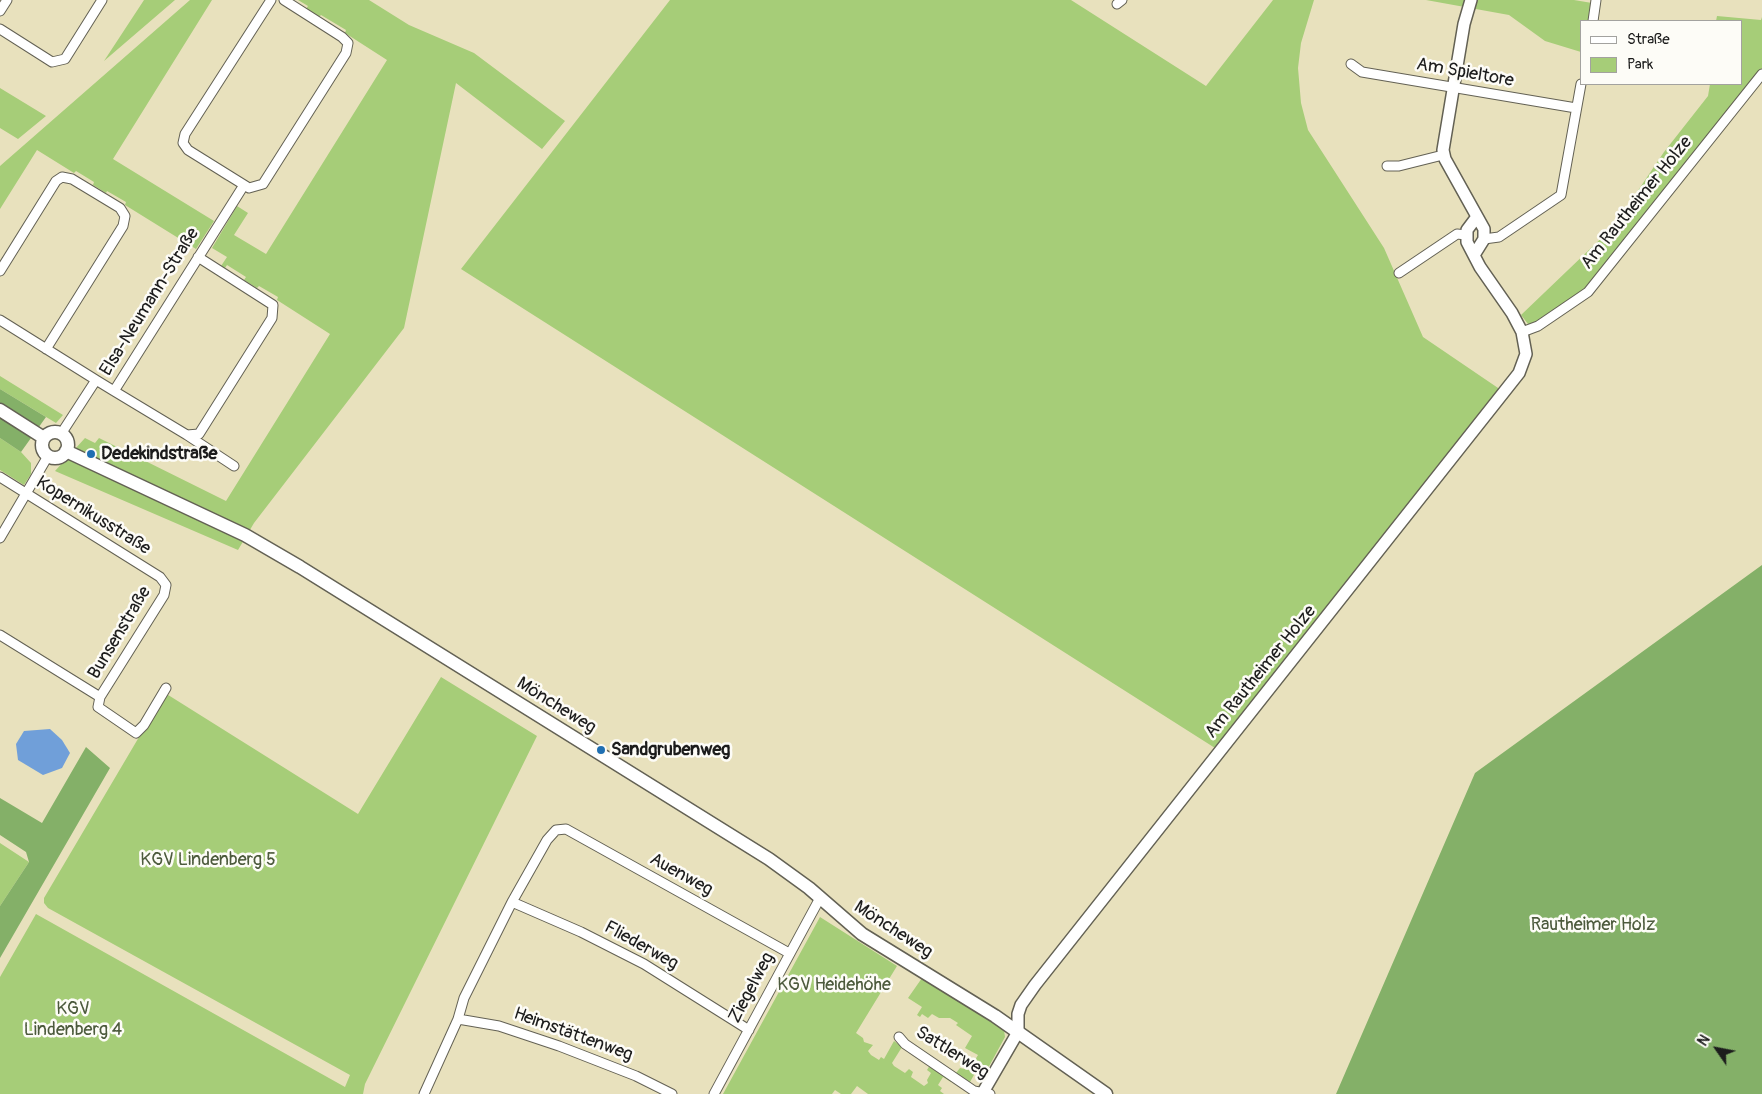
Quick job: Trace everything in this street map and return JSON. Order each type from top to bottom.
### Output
[{"type":"main road","points":[[0,410],[44,438]]},
{"type":"main road","points":[[52,433],[61,434],[67,441],[66,451],[56,458],[48,456],[42,448],[44,438],[52,433]]},
{"type":"main road","name":"Möncheweg","points":[[66,451],[245,535],[300,567],[794,876],[862,934],[1018,1032],[1106,1094]]},
{"type":"street","points":[[0,11],[7,0]]},
{"type":"street","points":[[0,28],[52,62],[66,59],[102,0]]},
{"type":"street","points":[[271,0],[185,134],[183,143],[188,150],[249,188],[263,184],[346,53],[348,43],[342,36],[284,0]]},
{"type":"street","points":[[1464,0],[1464,24]]},
{"type":"street","points":[[1471,0],[1464,24],[1443,155],[1474,210],[1476,218],[1484,228],[1484,239],[1474,255]]},
{"type":"street","points":[[1593,20],[1596,0]]},
{"type":"street","name":"Am Spieltore","points":[[1351,64],[1362,72],[1576,108]]},
{"type":"street","name":"Am Rautheimer Holze","points":[[1522,332],[1538,326],[1588,292],[1762,74]]},
{"type":"street","points":[[1484,239],[1499,237],[1561,195],[1564,189],[1581,85]]},
{"type":"street","points":[[1387,166],[1399,166],[1443,155]]},
{"type":"street","points":[[0,272],[56,181],[62,177],[72,179],[120,208],[125,216],[123,226],[46,349]]},
{"type":"street","name":"Elsa-Neumann-Straße","points":[[61,434],[96,380],[114,391],[244,185]]},
{"type":"street","points":[[1399,272],[1457,234],[1466,235],[1476,218]]},
{"type":"street","name":"Am Rautheimer Holze","points":[[1018,1032],[1018,1014],[1021,1005],[1035,985],[1513,384],[1524,363],[1526,354],[1522,332],[1474,255],[1466,235]]},
{"type":"street","points":[[187,435],[199,434],[272,318],[273,305],[198,257]]},
{"type":"street","points":[[0,320],[96,380]]},
{"type":"street","points":[[114,391],[234,466]]},
{"type":"street","points":[[0,538],[28,494],[48,456]]},
{"type":"street","name":"Kopernikusstraße","points":[[0,477],[160,577],[166,585]]},
{"type":"street","name":"Bunsenstraße","points":[[166,585],[164,595],[100,697],[98,707],[136,733],[144,725],[166,688]]},
{"type":"street","name":"Bunsenstraße","points":[[0,635],[100,697]]},
{"type":"street","name":"Auenweg","points":[[512,902],[547,840],[556,830],[566,829],[789,952]]},
{"type":"street","name":"Ziegelweg","points":[[714,1094],[789,952],[820,898]]},
{"type":"street","points":[[424,1094],[458,1019],[464,998],[512,902]]},
{"type":"street","name":"Fliederweg","points":[[512,902],[581,932],[644,964],[749,1030]]},
{"type":"street","name":"Heimstättenweg","points":[[458,1019],[499,1026],[559,1046],[636,1076],[672,1094]]},
{"type":"street","points":[[985,1094],[1018,1032]]},
{"type":"street","name":"Sattlerweg","points":[[899,1037],[904,1044],[974,1090],[985,1094]]},
{"type":"green space","points":[[144,0],[175,0],[104,61]]},
{"type":"green space","points":[[190,0],[212,0],[113,159],[214,221],[196,249],[125,205],[126,202],[93,185],[94,182],[76,171],[74,173],[37,150],[0,209],[0,166]]},
{"type":"green space","points":[[298,0],[369,0],[409,25],[474,53],[565,121],[542,149],[456,83],[404,328],[254,523],[238,550],[55,471],[85,438],[95,443],[99,438],[226,501],[330,334],[277,300],[278,297],[244,280],[246,277],[227,265],[225,268],[221,266],[227,257],[212,248],[237,206],[248,213],[234,235],[266,254],[387,60],[345,33],[346,30],[321,15],[319,17],[306,9],[308,6]]},
{"type":"green space","points":[[670,0],[1071,0],[1206,86],[1273,0],[1314,0],[1301,43],[1298,68],[1301,103],[1308,130],[1384,248],[1423,337],[1501,390],[1215,748],[461,269]]},
{"type":"green space","points":[[1426,0],[1574,0],[1592,3],[1589,20],[1580,20],[1580,52],[1545,41],[1509,15]]},
{"type":"green space","points":[[1717,16],[1761,20],[1762,17],[1762,68],[1580,294],[1532,325],[1528,324],[1521,315],[1614,226],[1664,152],[1708,96],[1710,85],[1742,85],[1742,20],[1716,20]]},
{"type":"green space","points":[[0,88],[46,116],[18,139],[0,128]]},
{"type":"green space","points":[[0,376],[63,415],[56,423],[0,389]]},
{"type":"green space","points":[[0,389],[46,417],[21,452],[0,438]]},
{"type":"green space","points":[[0,438],[21,452],[31,463],[31,474],[24,485],[0,470]]},
{"type":"green space","name":"Rautheimer Holz","points":[[1762,565],[1762,1094],[1336,1094],[1475,773]]},
{"type":"green space","name":"KGV Lindenberg 5","points":[[441,677],[537,736],[365,1084],[363,1094],[0,1094],[0,977],[36,914],[345,1087],[350,1075],[48,908],[44,903],[44,898],[165,693],[358,814]]},
{"type":"green space","points":[[86,747],[110,768],[0,958],[0,906],[29,862],[26,852],[0,835],[0,798],[42,823]]},
{"type":"green space","points":[[0,843],[29,862],[0,906]]},
{"type":"green space","name":"KGV Heidehöhe","points":[[820,917],[897,966],[856,1033],[863,1038],[864,1042],[873,1045],[868,1051],[879,1060],[881,1057],[884,1059],[894,1041],[902,1047],[892,1063],[894,1066],[905,1073],[909,1069],[913,1072],[911,1077],[924,1086],[928,1083],[927,1080],[931,1073],[927,1070],[930,1065],[953,1080],[951,1082],[943,1077],[938,1085],[942,1088],[940,1091],[944,1094],[868,1094],[857,1086],[851,1094],[841,1094],[835,1090],[832,1094],[723,1094]]},
{"type":"green space","points":[[922,978],[1004,1030],[1005,1037],[987,1070],[979,1066],[970,1082],[956,1073],[960,1068],[969,1070],[978,1055],[965,1048],[972,1036],[956,1025],[958,1023],[950,1018],[939,1018],[932,1014],[928,1018],[922,1014],[920,1017],[917,1015],[922,1007],[908,998]]},
{"type":"water","points":[[50,729],[62,740],[70,753],[62,768],[43,775],[18,760],[16,744],[24,731]]},
{"type":"place","name":"Dedekindstraße","points":[[91,454]]},
{"type":"place","name":"Sandgrubenweg","points":[[601,750]]},
{"type":"park label","name":"KGV Lindenberg 4","points":[[73,1019]]}]
